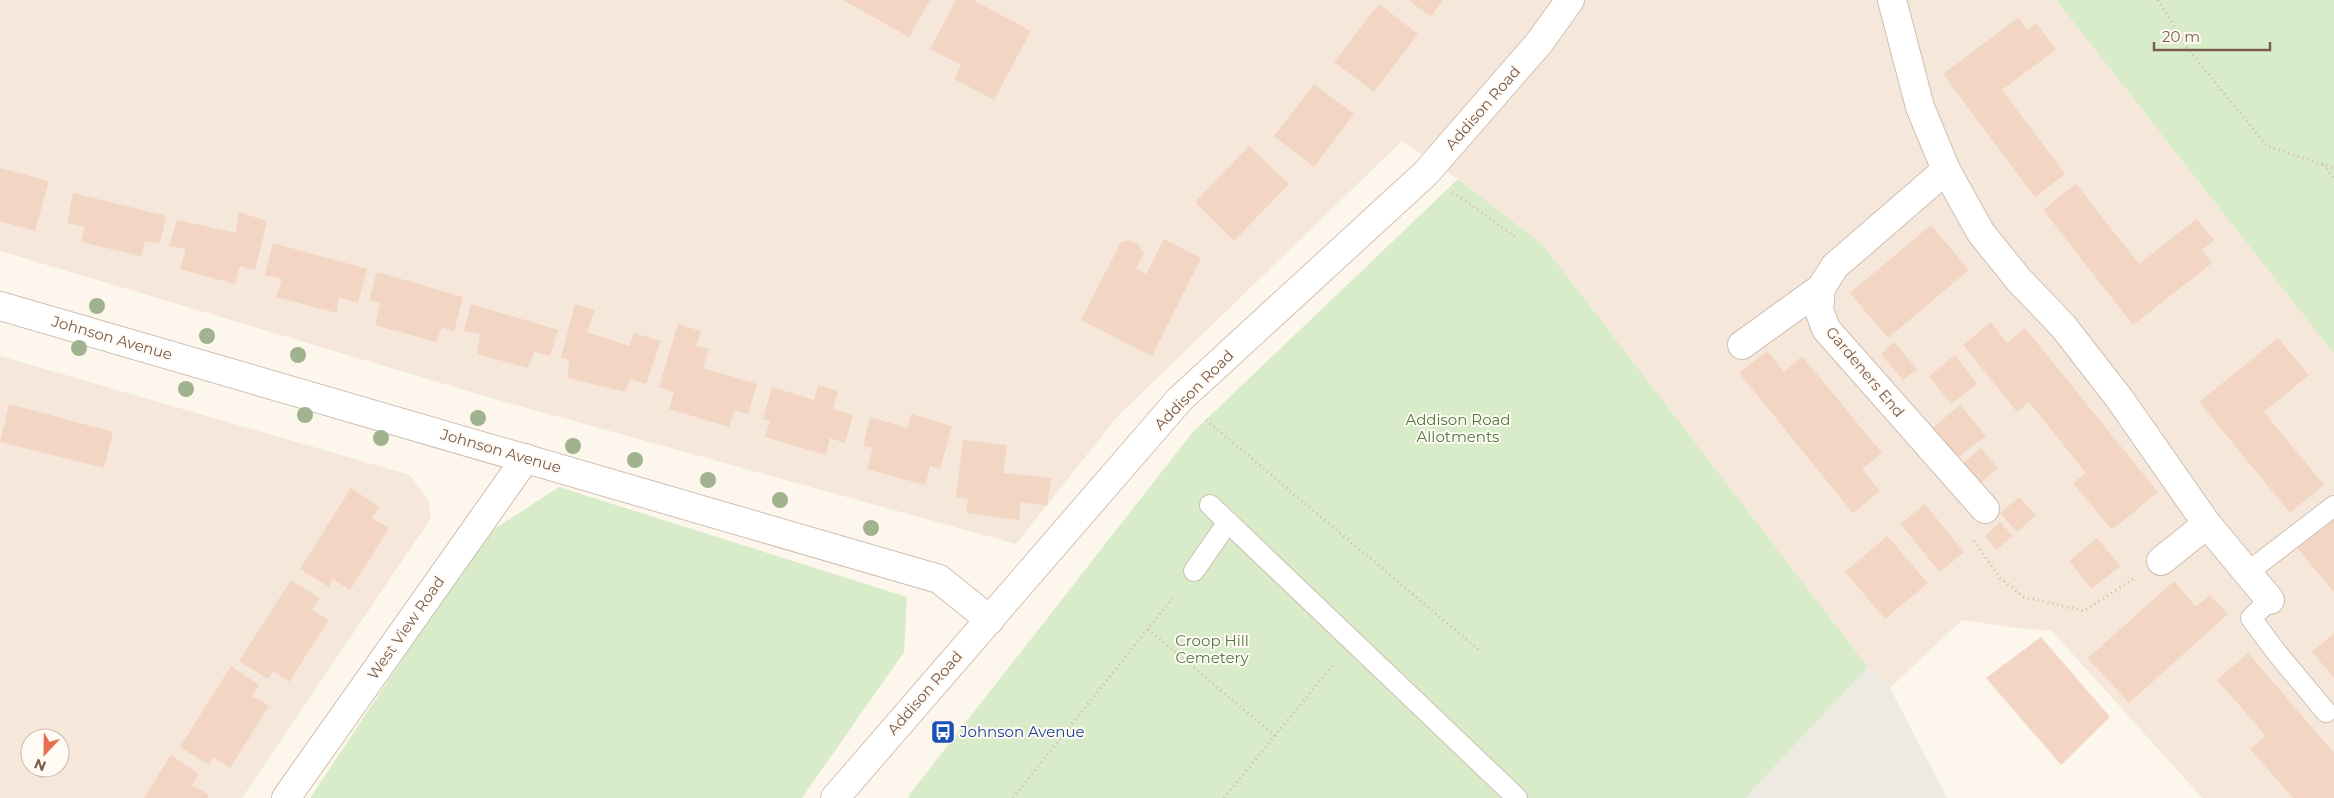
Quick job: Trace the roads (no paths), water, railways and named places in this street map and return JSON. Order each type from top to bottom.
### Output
[{"type":"street","name":"Addison Road","points":[[835,798],[1180,399],[1426,173],[1539,43],[1570,0]]},
{"type":"street","points":[[1892,0],[1920,107],[1946,170],[1981,233],[2019,280],[2063,326],[2119,398],[2207,524],[2270,600]]},
{"type":"street","name":"Gardeners End","points":[[1946,170],[1835,266],[1822,288],[1819,310],[1826,329],[1985,509]]},
{"type":"street","points":[[1742,345],[1822,288]]},
{"type":"street","name":"Johnson Avenue","points":[[0,306],[939,579],[990,620]]},
{"type":"street","name":"West View Road","points":[[286,798],[526,458]]},
{"type":"street","points":[[2160,561],[2207,524]]},
{"type":"lane","points":[[1210,505],[1517,798]]},
{"type":"lane","points":[[2248,572],[2334,506]]},
{"type":"lane","points":[[1194,570],[1228,522]]},
{"type":"lane","points":[[2270,600],[2251,618],[2277,653],[2326,712]]},
{"type":"place","name":"Johnson Avenue","points":[[943,732]]},
{"type":"park label","name":"Addison Road Allotments","points":[[1458,428]]},
{"type":"park label","name":"Croop Hill Cemetery","points":[[1212,650]]}]
